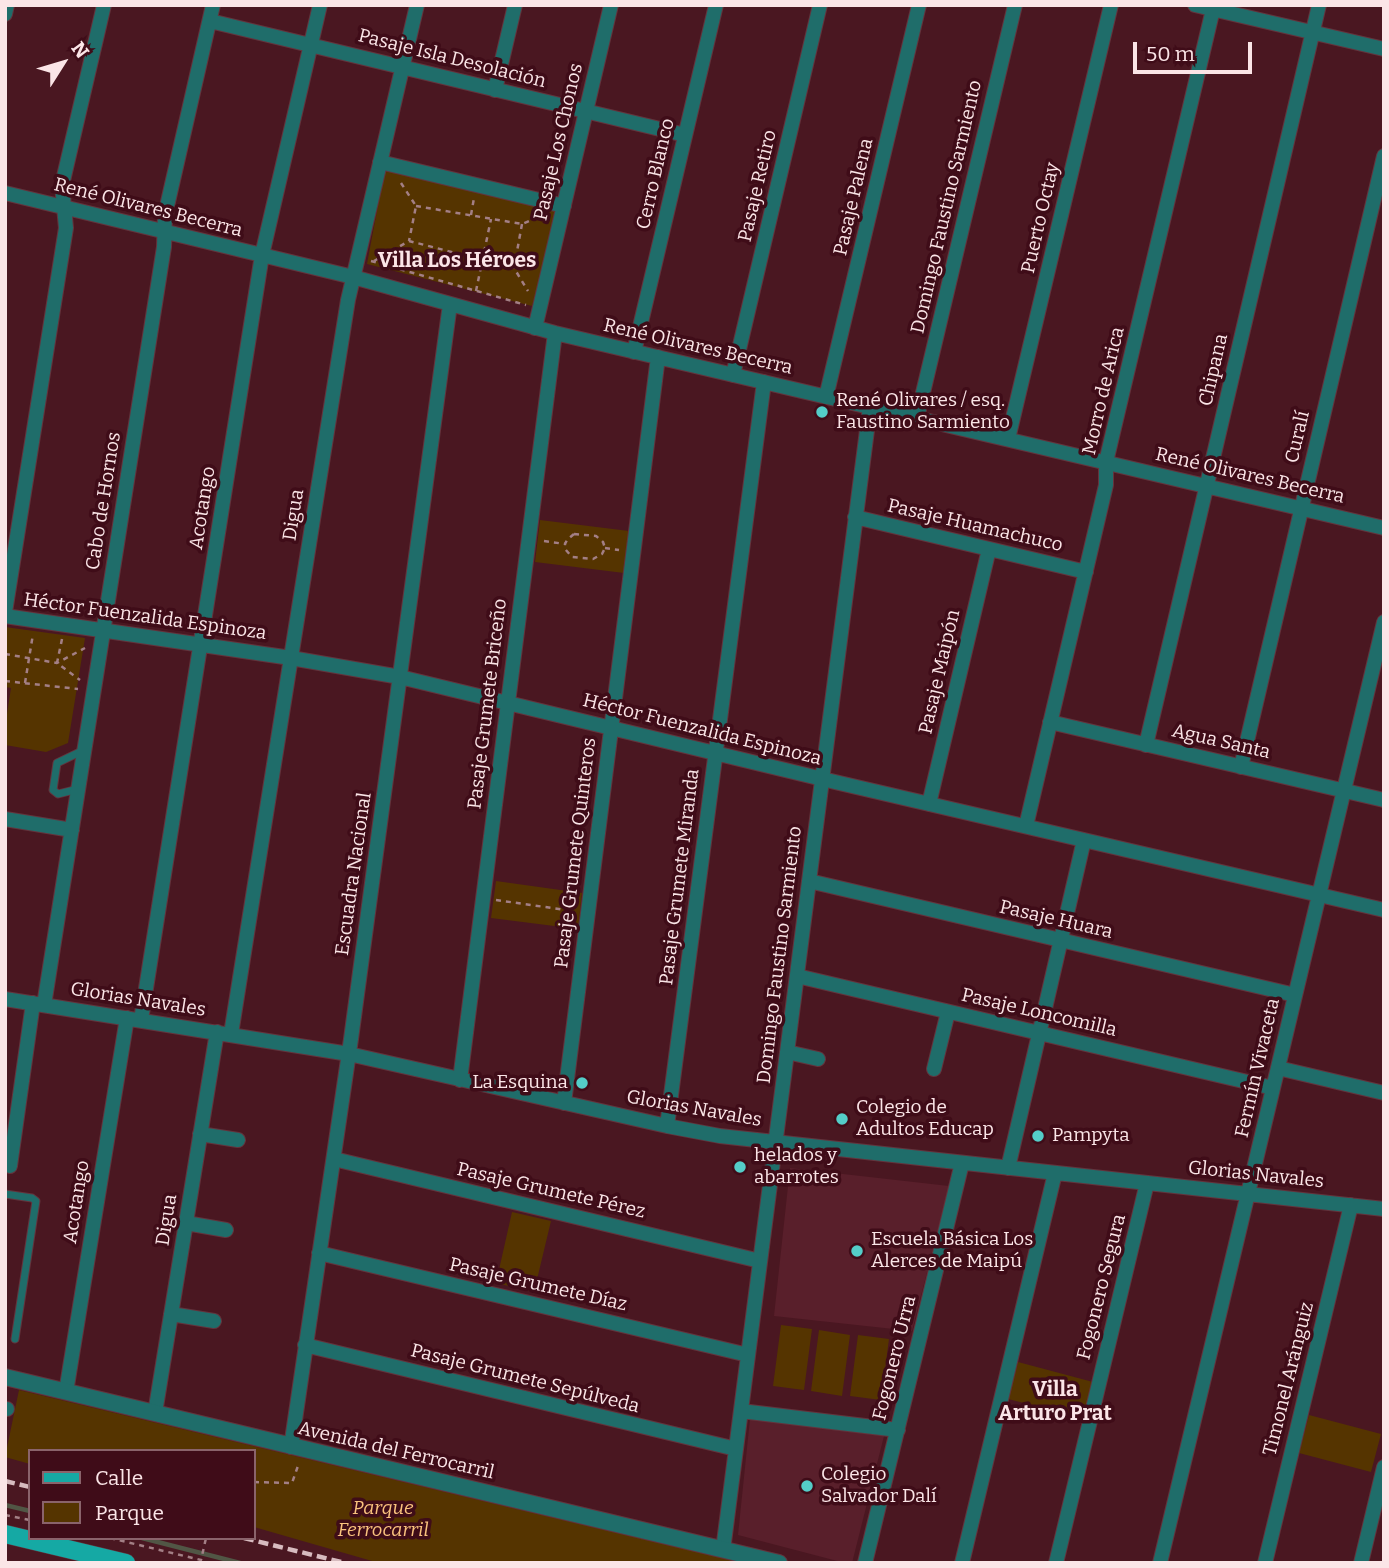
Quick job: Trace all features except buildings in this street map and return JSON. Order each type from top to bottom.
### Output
[{"type":"main road","points":[[5,1534],[28,1540]]},
{"type":"main road","points":[[30,1540],[126,1563]]},
{"type":"street","points":[[5,13],[7,5]]},
{"type":"street","points":[[5,614],[66,228],[62,185],[104,5]]},
{"type":"street","name":"Cabo de Hornos","points":[[10,1166],[72,830],[162,257],[166,208],[213,5]]},
{"type":"street","name":"Acotango","points":[[66,1392],[201,645],[262,255],[320,5]]},
{"type":"street","name":"Digua","points":[[155,1413],[200,1134],[224,1033],[291,658],[353,277],[385,163],[418,5]]},
{"type":"street","points":[[495,89],[515,5]]},
{"type":"street","name":"Pasaje Los Chonos","points":[[535,328],[611,5]]},
{"type":"street","name":"Cerro Blanco","points":[[634,352],[716,5]]},
{"type":"street","name":"Pasaje Retiro","points":[[733,375],[820,5]]},
{"type":"street","name":"Pasaje Palena","points":[[826,397],[919,5]]},
{"type":"street","name":"Domingo Faustino Sarmiento","points":[[917,418],[1015,5]]},
{"type":"street","name":"Puerto Octay","points":[[1009,439],[1111,5]]},
{"type":"street","points":[[1195,5],[1213,7],[1384,49]]},
{"type":"street","name":"Chipana","points":[[1146,744],[1319,5]]},
{"type":"street","name":"Morro de Arica","points":[[1026,826],[1106,485],[1106,462],[1213,7]]},
{"type":"street","name":"Pasaje Isla Desolación","points":[[210,21],[685,135]]},
{"type":"street","name":"Curalí","points":[[1241,766],[1384,156]]},
{"type":"street","points":[[385,163],[564,206]]},
{"type":"street","name":"René Olivares Becerra","points":[[5,193],[353,277],[555,333],[1384,528]]},
{"type":"street","name":"Escuadra Nacional","points":[[297,1449],[305,1345],[349,1054],[450,304]]},
{"type":"street","name":"Pasaje Grumete Briceño","points":[[460,1080],[555,333]]},
{"type":"street","name":"Pasaje Grumete Quinteros","points":[[564,1103],[658,358]]},
{"type":"street","name":"Pasaje Grumete Miranda","points":[[667,1126],[764,382]]},
{"type":"street","name":"Domingo Faustino Sarmiento","points":[[723,1550],[870,407]]},
{"type":"street","name":"Pasaje Huamachuco","points":[[855,517],[1086,572]]},
{"type":"street","name":"Pasaje Maipón","points":[[929,804],[989,549]]},
{"type":"street","name":"Héctor Fuenzalida Espinoza","points":[[5,614],[65,625],[102,636],[201,645],[400,677],[1384,910]]},
{"type":"street","name":"Fermín Vivaceta","points":[[1160,1563],[1384,622]]},
{"type":"street","name":"Agua Santa","points":[[1050,722],[1384,800]]},
{"type":"street","points":[[5,819],[72,830]]},
{"type":"street","points":[[1008,1168],[1084,840]]},
{"type":"street","name":"Pasaje Huara","points":[[809,881],[1295,995]]},
{"type":"street","name":"Pasaje Loncomilla","points":[[797,976],[1273,1088]]},
{"type":"street","name":"Glorias Navales","points":[[5,999],[349,1054],[667,1126],[775,1142],[1384,1209]]},
{"type":"street","points":[[934,1069],[948,1012]]},
{"type":"street","points":[[787,1052],[818,1059]]},
{"type":"street","points":[[1278,1068],[1383,1090]]},
{"type":"street","points":[[200,1134],[238,1140]]},
{"type":"street","name":"Pasaje Grumete Pérez","points":[[334,1159],[760,1261]]},
{"type":"street","name":"Fogonero Urra","points":[[865,1563],[962,1163]]},
{"type":"street","points":[[962,1563],[1055,1173]]},
{"type":"street","name":"Fogonero Segura","points":[[1056,1563],[1147,1183]]},
{"type":"street","name":"Timonel Aránguiz","points":[[1265,1563],[1351,1205]]},
{"type":"street","points":[[186,1223],[226,1230]]},
{"type":"street","name":"Pasaje Grumete Díaz","points":[[319,1253],[748,1355]]},
{"type":"street","points":[[171,1314],[214,1321]]},
{"type":"street","name":"Pasaje Grumete Sepúlveda","points":[[305,1345],[736,1450]]},
{"type":"street","name":"Avenida del Ferrocarril","points":[[5,1377],[779,1563]]},
{"type":"street","points":[[741,1411],[898,1430]]},
{"type":"street","points":[[1361,1563],[1384,1467]]},
{"type":"lane","points":[[78,789],[58,794],[53,790],[57,763],[84,750]]},
{"type":"lane","points":[[5,1194],[36,1201],[15,1339]]},
{"type":"path","points":[[385,163],[416,206],[522,224],[514,268],[539,309]]},
{"type":"path","points":[[409,241],[416,206]]},
{"type":"path","points":[[476,291],[491,219]]},
{"type":"path","points":[[374,261],[409,241],[514,268]]},
{"type":"path","points":[[358,257],[539,309]]},
{"type":"path","points":[[574,534],[592,535],[600,538],[605,548],[602,554],[593,559],[577,559],[568,554],[565,544],[574,534]]},
{"type":"path","points":[[528,539],[565,544]]},
{"type":"path","points":[[25,683],[34,621]]},
{"type":"path","points":[[57,663],[65,625]]},
{"type":"path","points":[[57,663],[102,636]]},
{"type":"path","points":[[5,654],[57,663],[94,691]]},
{"type":"path","points":[[5,681],[94,691]]},
{"type":"path","points":[[483,898],[588,913]]},
{"type":"path","points":[[256,1482],[292,1483],[297,1449]]},
{"type":"path","points":[[5,1515],[28,1520]]},
{"type":"path","points":[[116,1540],[201,1560],[206,1540]]},
{"type":"shaded area","name":"Escuela Básica Los Alerces de Maipú","points":[[790,1168],[949,1186],[912,1331],[774,1316]]},
{"type":"shaded area","name":"Colegio Salvador Dalí","points":[[750,1419],[884,1436],[852,1563],[738,1535]]},
{"type":"green space","points":[[390,168],[554,208],[557,215],[532,306],[367,264],[384,173]]},
{"type":"green space","points":[[540,520],[629,531],[624,573],[535,562]]},
{"type":"green space","points":[[5,627],[85,638],[68,743],[46,752],[5,745],[11,688],[5,687]]},
{"type":"green space","points":[[496,881],[582,893],[578,929],[491,918]]},
{"type":"green space","points":[[512,1212],[551,1221],[534,1292],[496,1283]]},
{"type":"green space","points":[[781,1325],[812,1329],[804,1390],[773,1386]]},
{"type":"green space","points":[[819,1330],[850,1335],[842,1396],[811,1391]]},
{"type":"green space","points":[[858,1335],[889,1339],[881,1400],[850,1396]]},
{"type":"green space","points":[[1018,1362],[1093,1382],[1083,1418],[1008,1399]]},
{"type":"green space","name":"Parque Ferrocarril","points":[[19,1390],[743,1563],[379,1563],[256,1528],[256,1449],[28,1449],[28,1463],[5,1457]]},
{"type":"green space","points":[[1309,1415],[1381,1434],[1371,1472],[1299,1453]]},
{"type":"waterway","points":[[5,1505],[28,1511]]},
{"type":"waterway","points":[[150,1540],[240,1563]]},
{"type":"railway","points":[[5,1481],[28,1487]]},
{"type":"railway","points":[[252,1540],[345,1563]]},
{"type":"place","name":"René Olivares / esq. Faustino Sarmiento","points":[[822,412]]},
{"type":"place","name":"La Esquina","points":[[582,1083]]},
{"type":"place","name":"Colegio de Adultos Educap","points":[[842,1119]]},
{"type":"place","name":"Pampyta","points":[[1038,1136]]},
{"type":"place","name":"helados y abarrotes","points":[[740,1167]]},
{"type":"place","name":"Escuela Básica Los Alerces de Maipú","points":[[857,1251]]},
{"type":"place","name":"Colegio Salvador Dalí","points":[[807,1486]]},
{"type":"district","name":"Villa Los Héroes","points":[[457,261]]},
{"type":"district","name":"Villa Arturo Prat","points":[[1055,1402]]}]
